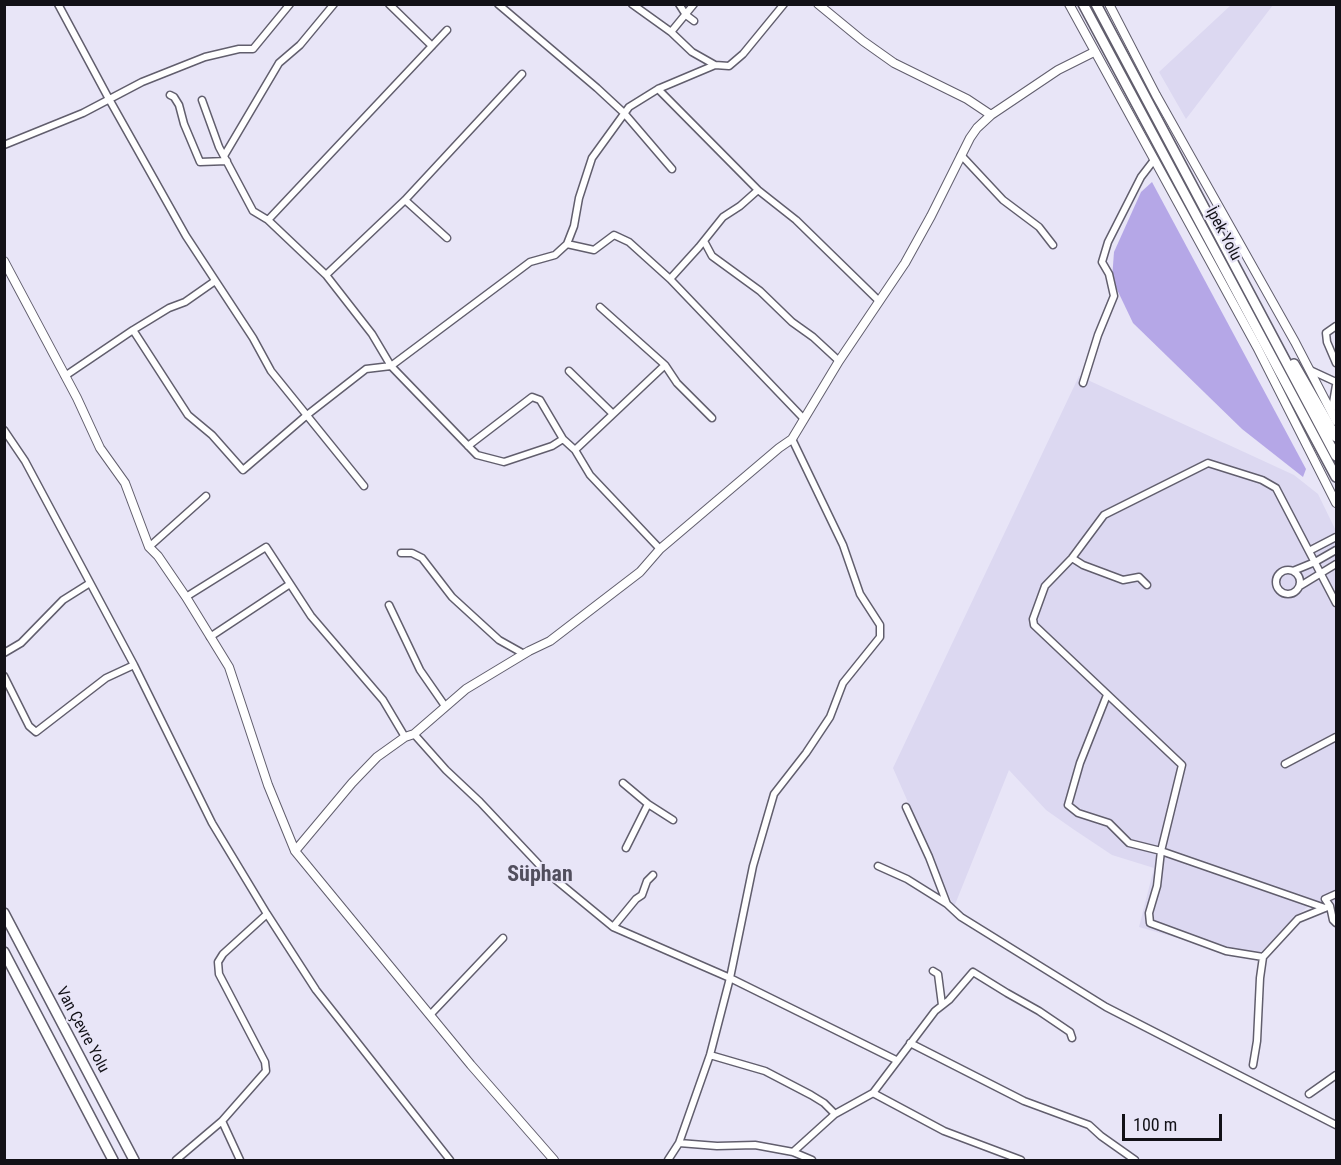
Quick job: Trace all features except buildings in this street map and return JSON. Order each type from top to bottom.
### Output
[{"type":"highway","name":"İpek Yolu","points":[[1083,4],[1336,477]]},
{"type":"highway","name":"İpek Yolu","points":[[1096,4],[1336,456]]},
{"type":"highway","points":[[1195,188],[1336,437]]},
{"type":"highway","name":"Van Çevre Yolu","points":[[4,913],[134,1161]]},
{"type":"highway","name":"Van Çevre Yolu","points":[[4,952],[114,1161]]},
{"type":"street","points":[[58,4],[186,236],[253,338],[271,371],[364,486]]},
{"type":"street","points":[[4,145],[83,113],[142,82],[205,57],[230,50],[253,49],[290,4]]},
{"type":"street","points":[[226,158],[279,63],[300,45],[334,4]]},
{"type":"street","points":[[389,4],[432,46]]},
{"type":"street","points":[[498,4],[624,113],[672,169]]},
{"type":"street","points":[[632,4],[671,32],[692,52],[715,65],[729,66],[743,54],[784,4]]},
{"type":"street","points":[[679,4],[686,15],[694,21]]},
{"type":"street","points":[[671,32],[694,4]]},
{"type":"street","points":[[819,4],[863,41],[894,63],[967,99],[991,115]]},
{"type":"street","points":[[1069,4],[1257,347],[1336,500]]},
{"type":"street","points":[[1109,4],[1161,105],[1332,409],[1336,421]]},
{"type":"street","points":[[268,220],[447,30]]},
{"type":"street","points":[[296,851],[358,776],[377,757],[405,737],[414,734],[466,689],[550,641],[640,572],[660,549],[792,439],[839,361],[905,263],[970,138],[991,115],[1058,70],[1094,52]]},
{"type":"street","points":[[133,330],[188,415],[212,435],[243,470],[307,415],[366,369],[391,366],[530,262],[555,255],[567,244],[574,226],[579,198],[592,158],[629,107],[658,89],[715,65]]},
{"type":"street","points":[[326,275],[405,200],[522,74]]},
{"type":"street","points":[[658,89],[758,190],[796,220],[879,301]]},
{"type":"street","points":[[170,95],[179,105],[184,124],[200,162],[226,158]]},
{"type":"street","points":[[202,100],[226,158],[253,212],[268,220],[326,275],[372,334],[391,366],[477,455],[504,462],[552,446],[563,439]]},
{"type":"street","points":[[961,155],[1003,200],[1039,227],[1053,245]]},
{"type":"street","points":[[1083,384],[1098,335],[1114,296],[1109,274],[1102,262],[1107,242],[1141,177],[1154,160]]},
{"type":"street","points":[[670,279],[723,217],[758,190]]},
{"type":"street","points":[[405,200],[447,238]]},
{"type":"street","points":[[567,244],[594,250],[614,235],[629,242],[670,279],[804,419]]},
{"type":"street","points":[[704,241],[712,256],[760,291],[839,361]]},
{"type":"street","points":[[4,261],[100,448],[124,483],[149,547],[158,556],[186,597],[229,668],[268,785],[296,851],[494,1092],[554,1161]]},
{"type":"street","points":[[65,376],[133,330],[169,308],[185,302],[215,281]]},
{"type":"street","points":[[600,307],[665,365],[677,383],[712,418]]},
{"type":"street","points":[[1336,326],[1326,333],[1327,342],[1336,363]]},
{"type":"street","points":[[575,450],[665,365]]},
{"type":"street","points":[[1310,370],[1336,383],[1332,409]]},
{"type":"street","points":[[569,371],[614,414]]},
{"type":"street","points":[[468,446],[532,398],[540,400],[563,439],[575,450],[590,476],[660,549]]},
{"type":"street","points":[[4,430],[25,461],[134,665],[212,823],[267,914],[316,990],[450,1161]]},
{"type":"street","points":[[668,1161],[679,1143],[710,1055],[730,978],[753,866],[774,794],[830,717],[843,683],[880,637],[880,624],[860,594],[843,545],[792,439]]},
{"type":"street","points":[[1263,957],[1226,951],[1150,923],[1149,913],[1157,886],[1161,851],[1182,765],[1034,625],[1032,619],[1045,586],[1072,558],[1104,515],[1208,463],[1272,484],[1280,495],[1336,603]]},
{"type":"street","points":[[149,547],[206,496]]},
{"type":"street","points":[[1309,551],[1336,537]]},
{"type":"street","points":[[186,597],[266,547],[311,616],[383,700],[405,737]]},
{"type":"street","points":[[1293,571],[1299,576],[1297,591],[1290,594],[1281,593],[1276,586],[1278,574],[1315,562],[1336,550]]},
{"type":"street","points":[[401,553],[412,553],[422,558],[452,597],[499,640],[524,654]]},
{"type":"street","points":[[1072,558],[1083,565],[1123,580],[1139,577],[1147,585]]},
{"type":"street","points":[[1299,586],[1336,564]]},
{"type":"street","points":[[4,653],[21,643],[63,600],[90,583]]},
{"type":"street","points":[[210,637],[290,584]]},
{"type":"street","points":[[389,605],[420,670],[446,706]]},
{"type":"street","points":[[4,676],[29,726],[36,732],[106,678],[134,665]]},
{"type":"street","points":[[1107,695],[1080,763],[1068,805],[1077,813],[1109,823],[1129,843],[1161,851],[1327,907]]},
{"type":"street","points":[[414,734],[545,871],[613,927],[730,978],[896,1060]]},
{"type":"street","points":[[1285,764],[1336,737]]},
{"type":"street","points":[[623,783],[648,804],[673,820]]},
{"type":"street","points":[[626,848],[648,804]]},
{"type":"street","points":[[906,807],[947,904]]},
{"type":"street","points":[[879,866],[907,879],[1013,951],[1107,1006],[1336,1125]]},
{"type":"street","points":[[613,927],[642,895],[647,881],[653,875]]},
{"type":"street","points":[[1336,894],[1325,899],[1336,923]]},
{"type":"street","points":[[1253,1065],[1263,957],[1298,919],[1327,907]]},
{"type":"street","points":[[176,1161],[222,1121],[266,1071],[264,1062],[219,974],[218,962],[223,954],[267,914]]},
{"type":"street","points":[[430,1015],[503,938]]},
{"type":"street","points":[[933,971],[938,974],[942,1005]]},
{"type":"street","points":[[793,1152],[835,1114],[873,1093],[934,1011],[949,1000],[973,972],[1039,1011],[1070,1032],[1072,1038]]},
{"type":"street","points":[[910,1043],[1024,1101],[1089,1125],[1135,1161]]},
{"type":"street","points":[[710,1055],[765,1071],[811,1095],[835,1114]]},
{"type":"street","points":[[1309,1094],[1336,1075]]},
{"type":"street","points":[[873,1093],[944,1131],[1021,1161]]},
{"type":"street","points":[[222,1121],[240,1161]]},
{"type":"street","points":[[679,1143],[717,1146],[755,1144],[793,1152],[812,1161]]},
{"type":"shaded area","points":[[1231,5],[1273,5],[1186,119],[1159,72]]},
{"type":"shaded area","points":[[1152,182],[1306,469],[1303,477],[1242,429],[1133,323],[1112,279],[1114,252],[1141,192]]},
{"type":"shaded area","points":[[1079,376],[1294,475],[1318,494],[1336,531],[1336,911],[1330,906],[1309,906],[1256,957],[1223,951],[1139,927],[1154,868],[1112,855],[1073,829],[1046,810],[1009,770],[954,907],[893,768]]},
{"type":"district","name":"Süphan","points":[[540,875]]}]
